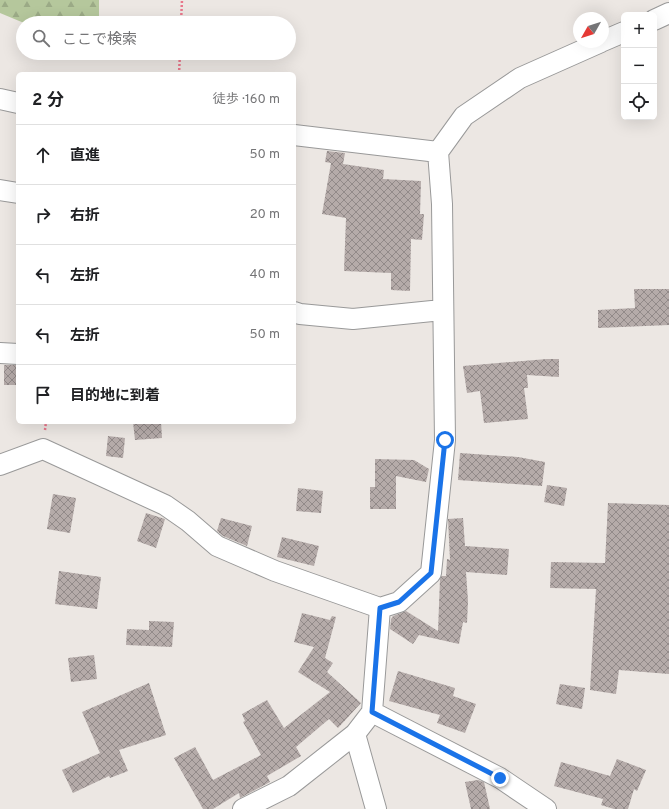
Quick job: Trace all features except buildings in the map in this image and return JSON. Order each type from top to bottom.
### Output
[{"type":"street","points":[[657,19],[669,14]]},
{"type":"street","points":[[609,39],[621,33]]},
{"type":"street","points":[[0,465],[44,448],[165,505],[188,521],[217,546],[275,571],[380,608],[399,602],[431,573],[445,440],[442,310],[442,204],[438,152],[464,116],[520,78],[588,48]]},
{"type":"street","points":[[0,99],[16,103]]},
{"type":"street","points":[[296,135],[438,152]]},
{"type":"street","points":[[0,190],[16,193]]},
{"type":"street","points":[[296,313],[353,319],[442,310]]},
{"type":"street","points":[[0,353],[16,354]]},
{"type":"street","points":[[243,809],[289,786],[355,734],[372,712],[380,608]]},
{"type":"street","points":[[372,712],[500,778],[546,809]]},
{"type":"street","points":[[355,734],[376,809]]},
{"type":"path","points":[[181,16],[182,0]]},
{"type":"path","points":[[179,72],[180,60]]},
{"type":"green space","points":[[0,0],[99,0],[99,16],[16,16],[16,20],[0,13]]},
{"type":"route","points":[[445,440],[431,573],[399,602],[380,608],[372,712],[500,778]]}]
